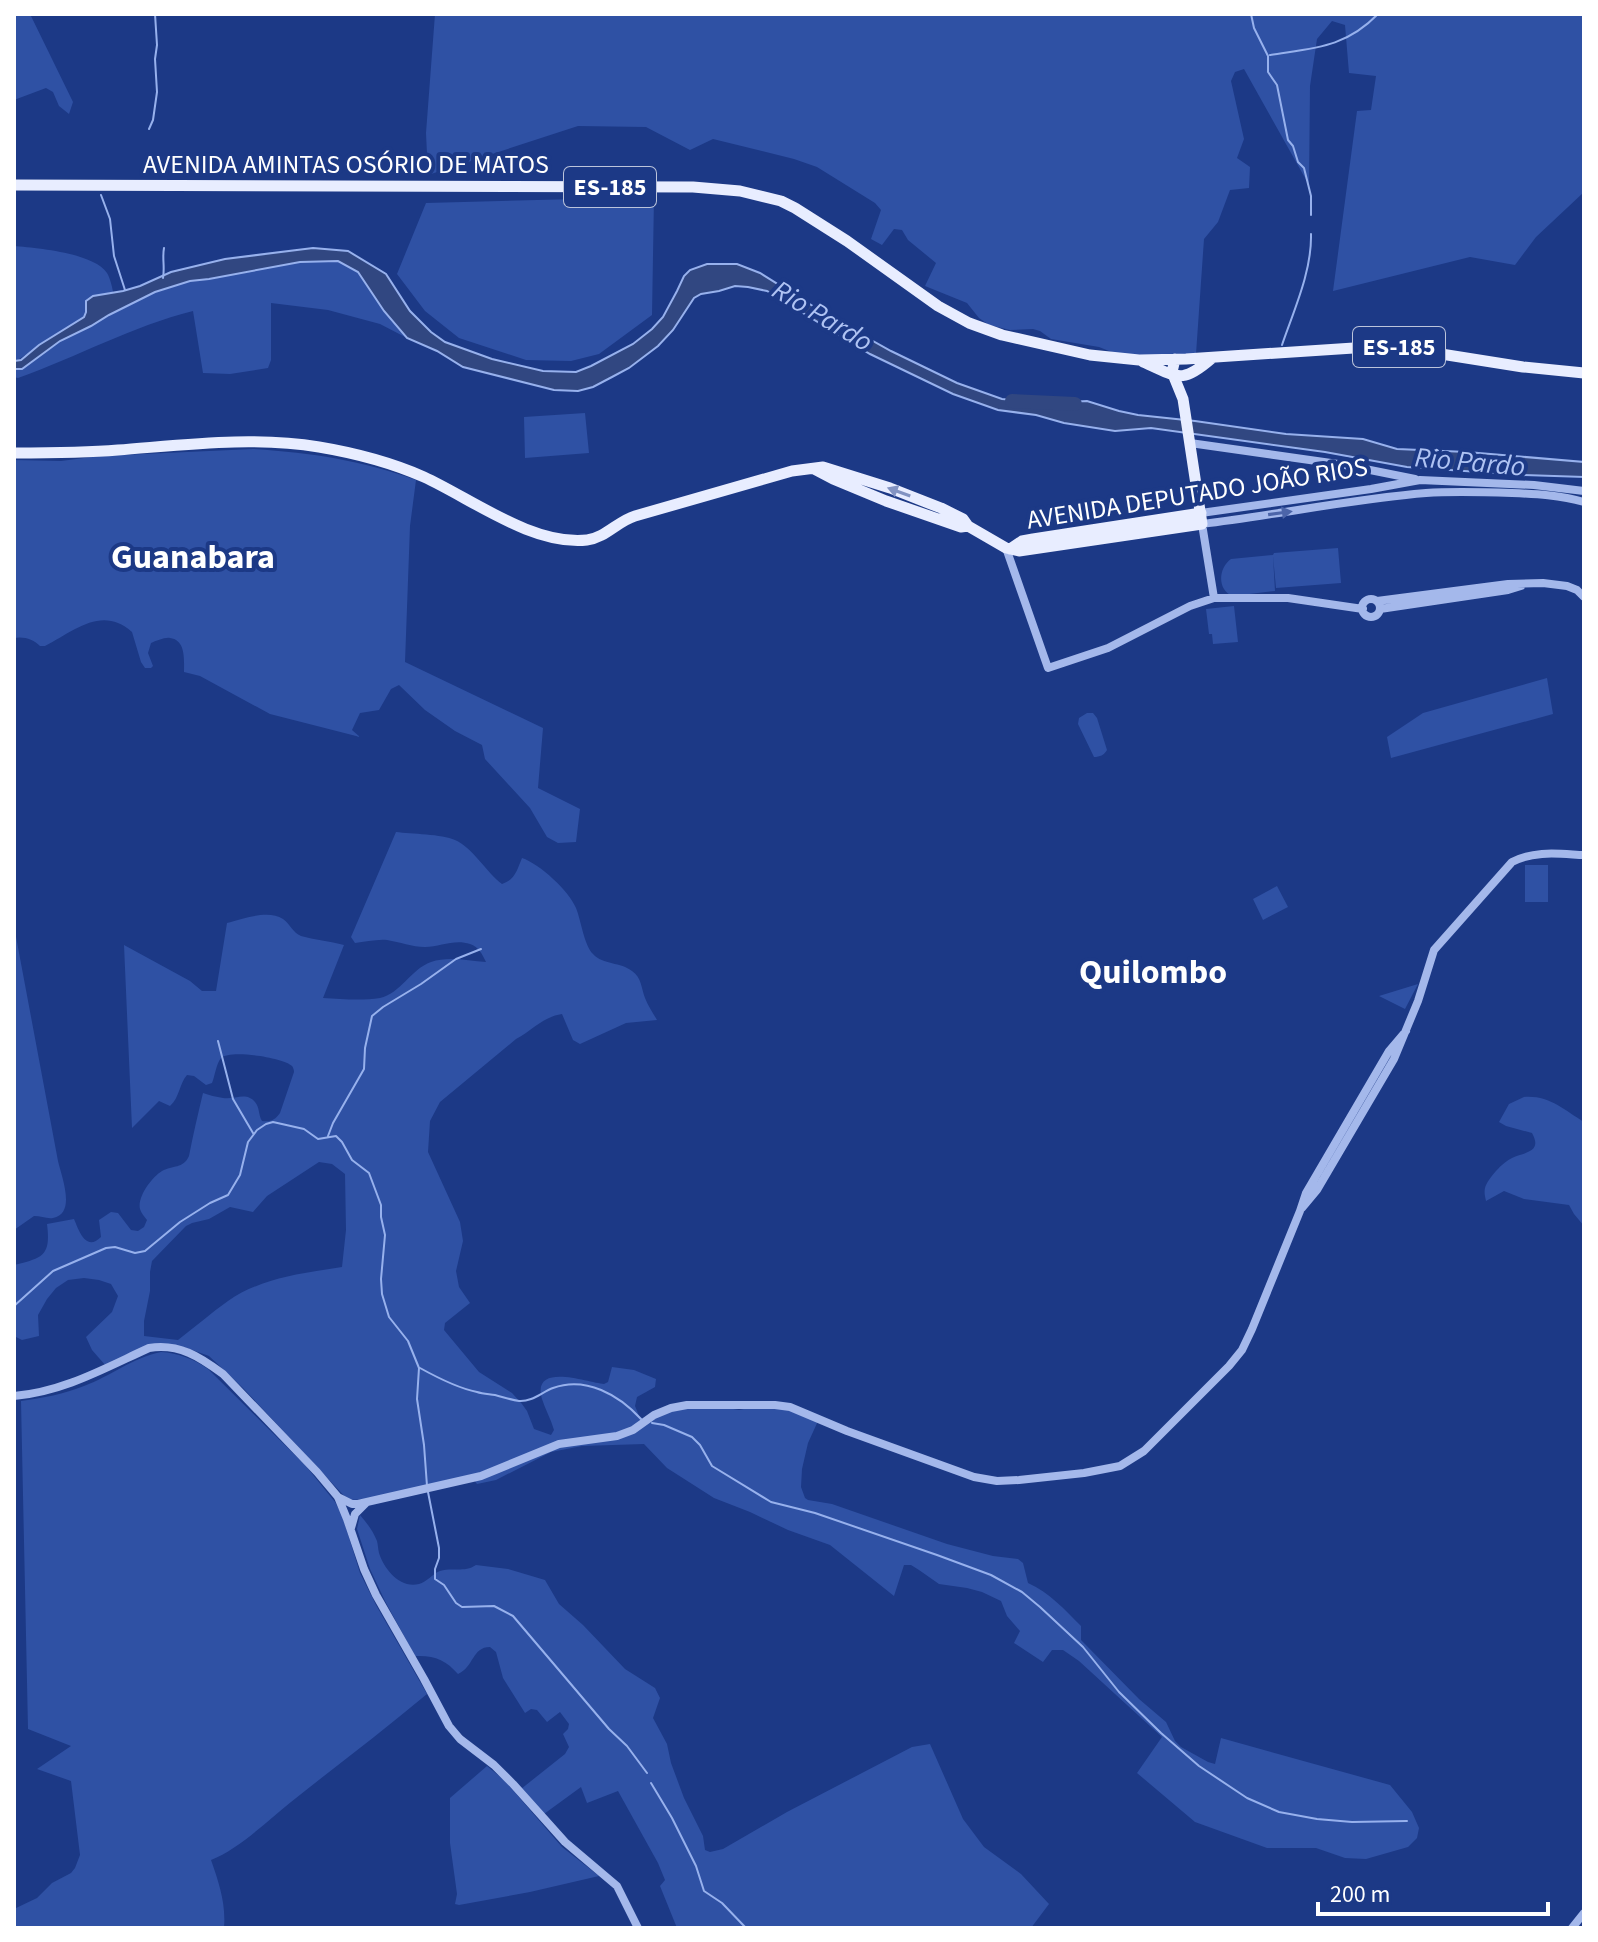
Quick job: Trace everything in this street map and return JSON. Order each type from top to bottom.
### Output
[{"type":"main road","name":"AVENIDA AMINTAS OSÓRIO DE MATOS","points":[[14,185],[693,187],[740,191],[795,208],[938,306],[985,329],[1090,355],[1139,360]]},
{"type":"main road","name":"ES-185","points":[[1139,360],[1388,347],[1584,373]]},
{"type":"main road","points":[[1139,360],[1173,376],[1189,376],[1213,357]]},
{"type":"main road","points":[[1183,401],[1190,367],[1180,359],[1172,368],[1173,376],[1183,401],[1202,519]]},
{"type":"main road","points":[[14,453],[107,451],[246,442],[319,447],[396,466],[530,531],[547,537],[578,541],[598,537],[635,516],[814,470],[890,488],[931,504],[963,519],[968,526],[1008,549]]},
{"type":"main road","name":"AVENIDA DEPUTADO JOÃO RIOS","points":[[1008,549],[1023,551],[1202,519]]},
{"type":"street","points":[[1189,438],[1420,480]]},
{"type":"street","name":"AVENIDA DEPUTADO JOÃO RIOS","points":[[1202,519],[1420,480],[1534,485],[1584,491]]},
{"type":"street","name":"AVENIDA DEPUTADO JOÃO RIOS","points":[[1202,519],[1426,493],[1542,495],[1584,502]]},
{"type":"street","points":[[1202,519],[1214,598]]},
{"type":"street","points":[[1008,549],[1048,668],[1085,658],[1123,642],[1190,606],[1214,598],[1288,598],[1363,609]]},
{"type":"street","points":[[1378,605],[1508,584],[1559,583],[1577,590],[1584,597]]},
{"type":"street","points":[[1372,599],[1378,605],[1375,615],[1365,614],[1366,600],[1372,599]]},
{"type":"street","points":[[338,1497],[355,1505],[490,1473],[559,1444],[617,1436],[633,1430],[654,1415],[687,1405],[790,1407],[847,1431],[985,1479],[1019,1480],[1084,1473],[1113,1469],[1134,1459],[1242,1350],[1300,1211],[1317,1190],[1390,1067],[1418,1001],[1434,950],[1512,862],[1536,854],[1584,855]]},
{"type":"street","points":[[14,1396],[42,1393],[65,1386],[149,1348],[160,1346],[181,1348],[223,1374],[338,1497],[376,1595],[449,1726],[460,1739],[494,1765],[565,1842],[617,1886],[638,1928]]},
{"type":"street","points":[[351,1530],[355,1514],[366,1503]]},
{"type":"street","points":[[1572,1928],[1584,1913]]},
{"type":"shaded area","points":[[14,14],[30,14],[73,102],[69,114],[59,106],[53,92],[46,88],[14,100]]},
{"type":"shaded area","points":[[435,14],[1584,14],[1584,192],[1536,237],[1515,265],[1470,257],[1333,291],[1357,111],[1371,110],[1376,76],[1349,73],[1345,25],[1332,21],[1317,39],[1310,86],[1309,185],[1244,69],[1235,72],[1231,81],[1244,139],[1237,158],[1250,167],[1249,188],[1230,190],[1218,222],[1204,239],[1196,354],[1119,355],[1099,347],[1051,339],[1033,329],[1010,330],[989,325],[967,303],[925,286],[936,263],[908,240],[902,230],[894,229],[882,245],[871,239],[881,210],[875,203],[817,167],[794,159],[713,139],[690,150],[646,127],[578,126],[428,175],[426,133]]},
{"type":"shaded area","points":[[654,197],[652,315],[599,354],[571,361],[526,360],[459,338],[425,311],[397,274],[426,203]]},
{"type":"shaded area","points":[[14,246],[64,253],[90,261],[107,273],[113,292],[93,296],[84,317],[16,361],[14,361]]},
{"type":"shaded area","points":[[313,260],[343,262],[358,272],[407,338],[380,324],[328,310],[271,303],[271,360],[268,368],[230,374],[203,373],[193,311],[149,325],[40,370],[14,377],[14,369],[22,368],[61,341],[155,292],[190,281]]},
{"type":"shaded area","points":[[585,413],[589,453],[525,458],[524,417]]},
{"type":"shaded area","points":[[253,449],[336,458],[416,480],[410,526],[405,662],[543,728],[538,788],[580,809],[576,842],[558,843],[547,837],[530,808],[485,759],[482,745],[425,710],[399,685],[391,689],[379,710],[360,713],[352,730],[360,737],[270,714],[200,676],[184,672],[181,646],[170,638],[151,643],[148,653],[153,666],[145,668],[132,632],[110,621],[88,623],[45,646],[21,637],[14,638],[14,460],[61,461],[99,456]]},
{"type":"shaded area","points":[[1338,548],[1341,583],[1276,588],[1273,556],[1275,591],[1233,596],[1222,584],[1222,573],[1231,559]]},
{"type":"shaded area","points":[[1234,606],[1238,642],[1213,644],[1206,609]]},
{"type":"shaded area","points":[[1547,678],[1553,714],[1391,758],[1387,737],[1423,713]]},
{"type":"shaded area","points":[[1093,713],[1097,718],[1107,750],[1098,757],[1094,757],[1078,724],[1079,718]]},
{"type":"shaded area","points":[[396,832],[449,838],[467,848],[502,884],[513,877],[522,858],[553,879],[576,908],[590,950],[597,958],[628,968],[635,974],[657,1020],[626,1023],[580,1044],[573,1040],[562,1014],[549,1018],[516,1039],[440,1102],[430,1121],[428,1152],[460,1222],[463,1241],[456,1271],[459,1287],[470,1303],[445,1323],[444,1330],[479,1372],[512,1393],[522,1404],[534,1429],[551,1435],[554,1430],[542,1399],[541,1387],[545,1380],[563,1377],[604,1384],[608,1382],[612,1367],[634,1370],[656,1379],[655,1387],[637,1397],[635,1406],[642,1423],[666,1410],[705,1404],[739,1410],[777,1406],[818,1421],[808,1443],[802,1469],[801,1487],[805,1498],[832,1504],[947,1544],[1018,1559],[1023,1563],[1028,1583],[1050,1597],[1081,1626],[1081,1640],[1166,1722],[1181,1747],[1215,1764],[1221,1738],[1390,1785],[1412,1812],[1419,1828],[1417,1838],[1408,1847],[1366,1859],[1345,1858],[1316,1848],[1267,1848],[1195,1822],[1137,1773],[1162,1737],[1063,1650],[1052,1650],[1043,1662],[1014,1643],[1020,1631],[1007,1616],[1001,1601],[982,1592],[939,1584],[911,1565],[904,1565],[894,1596],[830,1545],[714,1498],[667,1468],[644,1444],[582,1446],[551,1452],[496,1480],[477,1484],[471,1476],[368,1499],[348,1500],[209,1356],[184,1347],[155,1345],[106,1366],[92,1350],[86,1337],[112,1312],[118,1296],[111,1284],[84,1278],[68,1280],[56,1288],[38,1315],[39,1336],[22,1340],[14,1336],[14,1265],[43,1254],[48,1243],[47,1224],[74,1219],[84,1238],[91,1242],[101,1237],[99,1220],[111,1212],[118,1213],[131,1230],[138,1231],[147,1220],[140,1204],[146,1188],[158,1174],[181,1165],[189,1156],[203,1093],[223,1098],[248,1097],[257,1104],[262,1121],[270,1121],[280,1113],[294,1072],[292,1066],[279,1060],[245,1054],[226,1055],[219,1061],[212,1083],[206,1085],[187,1075],[170,1106],[159,1101],[132,1128],[124,945],[190,981],[202,991],[216,991],[227,923],[255,916],[277,916],[301,936],[344,945],[323,998],[344,999],[387,996],[424,965],[438,960],[486,962],[478,949],[464,943],[420,947],[387,940],[355,943],[351,937]],"holes":[[[319,1162],[332,1164],[345,1174],[346,1230],[342,1267],[254,1287],[228,1301],[178,1340],[144,1336],[152,1261],[186,1226],[209,1219],[230,1207],[253,1212],[267,1196]]]},
{"type":"shaded area","points":[[1525,865],[1548,865],[1548,902],[1525,902]]},
{"type":"shaded area","points":[[1277,886],[1288,907],[1263,920],[1253,899]]},
{"type":"shaded area","points":[[14,926],[66,1202],[60,1215],[51,1218],[34,1216],[14,1230]]},
{"type":"shaded area","points":[[1418,984],[1405,1009],[1379,996]]},
{"type":"shaded area","points":[[1524,1097],[1549,1101],[1584,1122],[1584,1226],[1569,1205],[1524,1199],[1504,1191],[1486,1201],[1485,1188],[1496,1171],[1508,1160],[1534,1148],[1532,1133],[1499,1122],[1509,1104]]},
{"type":"shaded area","points":[[161,1352],[186,1357],[208,1369],[305,1465],[335,1502],[360,1573],[427,1694],[252,1834],[211,1860],[223,1902],[224,1928],[14,1928],[14,1909],[37,1898],[52,1883],[71,1873],[80,1855],[71,1781],[37,1769],[71,1746],[28,1729],[21,1401],[76,1389],[141,1358]]},
{"type":"shaded area","points":[[360,1515],[377,1541],[385,1565],[405,1584],[419,1584],[440,1571],[467,1569],[476,1565],[508,1569],[545,1580],[559,1604],[625,1669],[655,1688],[660,1698],[653,1718],[667,1744],[684,1798],[703,1836],[705,1850],[723,1849],[912,1747],[930,1744],[963,1819],[984,1847],[1021,1874],[1049,1904],[1031,1928],[677,1928],[660,1886],[665,1880],[658,1863],[618,1791],[587,1803],[581,1787],[544,1814],[521,1789],[565,1754],[569,1747],[563,1734],[569,1724],[560,1712],[547,1722],[537,1710],[531,1709],[525,1713],[503,1678],[496,1652],[490,1647],[480,1650],[458,1674],[439,1659],[415,1656],[370,1569],[357,1529]]},
{"type":"shaded area","points":[[487,1766],[504,1780],[562,1847],[599,1876],[530,1892],[455,1904],[457,1894],[450,1843],[450,1798]]},
{"type":"water","points":[[313,248],[348,251],[386,274],[410,311],[445,342],[492,359],[543,371],[576,372],[633,344],[663,317],[690,270],[707,264],[737,264],[760,273],[891,351],[957,383],[1002,399],[1052,403],[1087,401],[1138,415],[1286,434],[1363,439],[1397,449],[1584,462],[1584,477],[1407,467],[1325,452],[1151,428],[1115,431],[998,410],[953,394],[870,354],[767,291],[735,286],[694,298],[658,346],[629,368],[593,387],[578,391],[554,390],[463,367],[407,338],[358,272],[338,261],[300,262],[190,281],[155,292],[60,341],[22,369],[14,369],[14,361],[21,360],[84,317],[86,301],[93,296],[123,291],[171,272],[225,259]]},
{"type":"waterway","points":[[149,129],[157,92],[155,14]]},
{"type":"waterway","points":[[1251,14],[1254,28],[1268,56],[1268,72],[1277,85],[1288,140],[1304,168],[1311,196],[1311,215]]},
{"type":"waterway","points":[[1270,55],[1328,45],[1353,34],[1378,14]]},
{"type":"waterway","points":[[101,195],[110,219],[114,256],[125,290]]},
{"type":"waterway","points":[[1282,345],[1305,276],[1311,234]]},
{"type":"waterway","points":[[163,278],[164,248]]},
{"type":"waterway","name":"Rio Pardo","points":[[1012,401],[1075,404]]},
{"type":"waterway","points":[[328,1136],[364,1069],[372,1016],[456,959],[481,949]]},
{"type":"waterway","points":[[218,1041],[233,1099],[253,1133]]},
{"type":"waterway","points":[[14,1306],[53,1271],[106,1248],[115,1247],[135,1253],[145,1251],[180,1222],[228,1195],[240,1175],[248,1142],[266,1124],[273,1122],[304,1129],[318,1139],[336,1136],[352,1160],[369,1173],[381,1205],[385,1235],[382,1294],[389,1317],[408,1341],[419,1368],[417,1399],[427,1486]]},
{"type":"waterway","points":[[420,1368],[462,1388],[519,1401],[565,1385],[590,1386],[623,1402],[641,1419]]},
{"type":"waterway","points":[[652,1423],[692,1437],[712,1466],[771,1502],[815,1513],[937,1555],[991,1575],[1022,1592],[1083,1647],[1119,1692],[1161,1733],[1199,1766],[1247,1798],[1279,1812],[1317,1819],[1407,1821]]},
{"type":"waterway","points":[[428,1492],[439,1548],[435,1579],[462,1607],[494,1606],[513,1616],[647,1773]]},
{"type":"waterway","points":[[651,1783],[696,1866],[704,1891],[722,1903],[746,1928]]},
{"type":"district","name":"Guanabara","points":[[193,556]]},
{"type":"district","name":"Quilombo","points":[[1153,971]]}]
